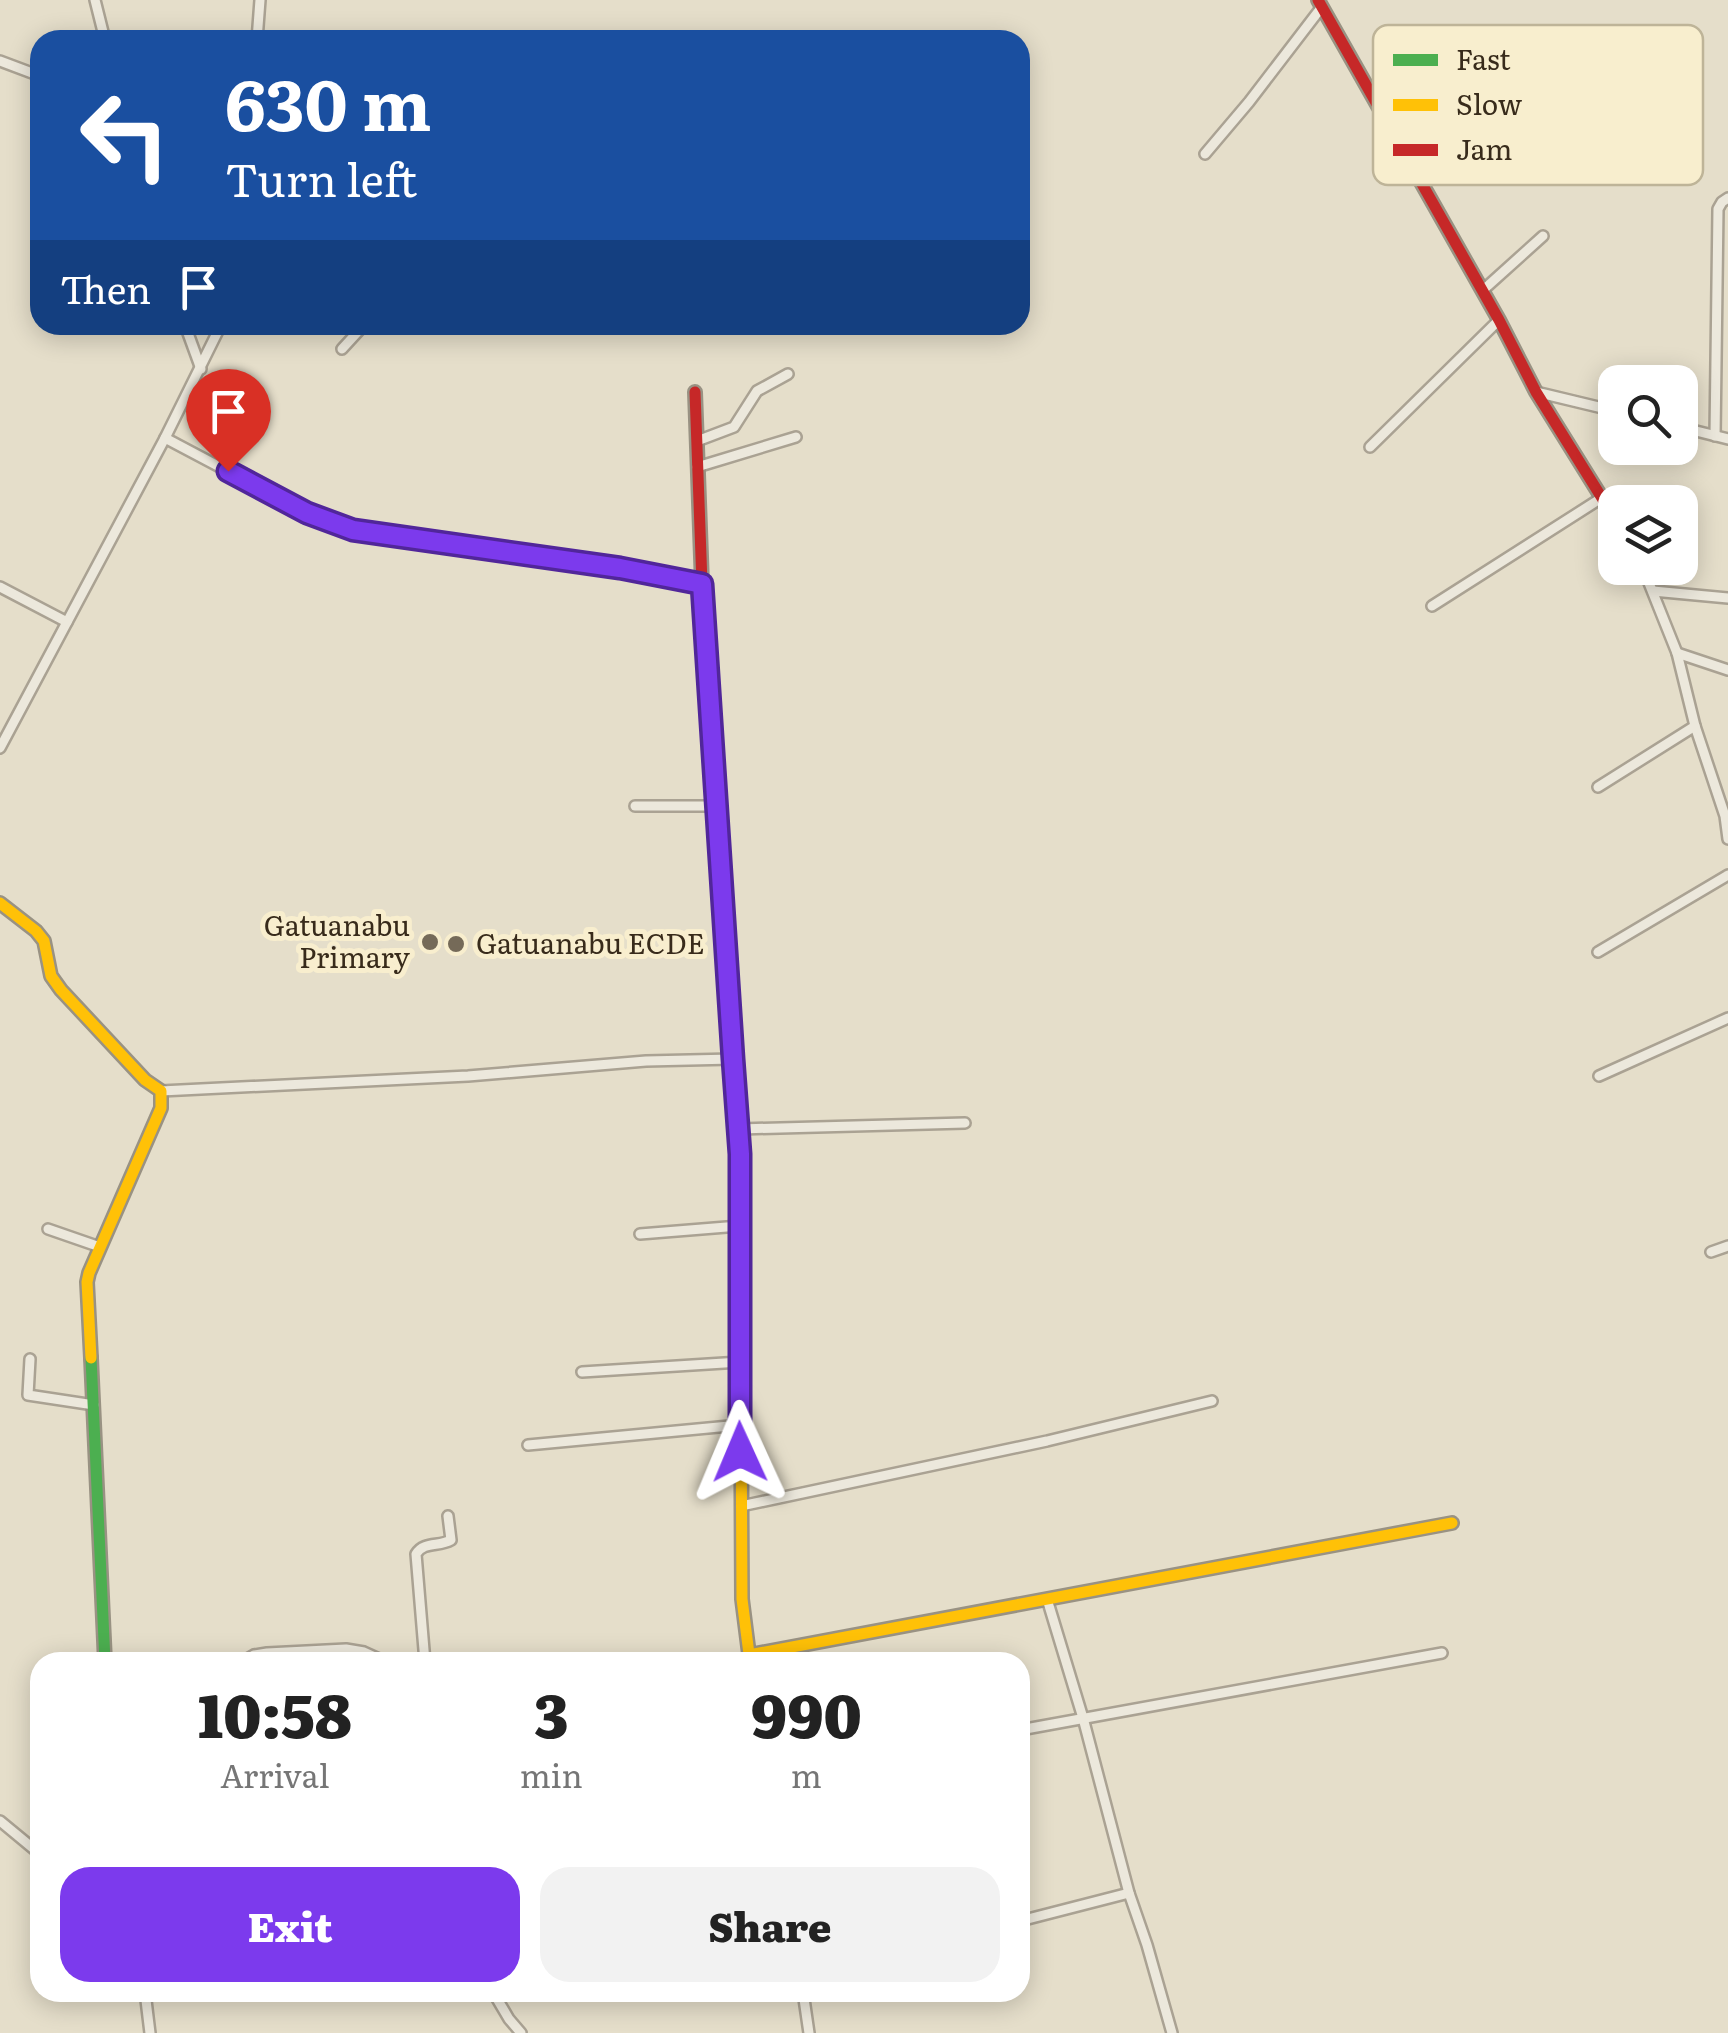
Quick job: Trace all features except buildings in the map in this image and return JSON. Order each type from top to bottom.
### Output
[{"type":"street","points":[[96,0],[103,30]]},
{"type":"street","points":[[259,30],[260,0]]},
{"type":"street","points":[[1205,154],[1249,102],[1319,4],[1373,99]]},
{"type":"street","points":[[0,61],[30,72]]},
{"type":"street","points":[[1422,185],[1536,392],[1598,489]]},
{"type":"street","points":[[1715,436],[1717,220],[1718,209],[1728,198]]},
{"type":"street","points":[[1482,290],[1542,236]]},
{"type":"street","points":[[1370,447],[1499,320]]},
{"type":"street","points":[[189,335],[201,368]]},
{"type":"street","points":[[0,748],[216,335]]},
{"type":"street","points":[[342,349],[355,335]]},
{"type":"street","points":[[697,441],[734,427],[757,391],[788,374]]},
{"type":"street","points":[[695,392],[702,584],[740,1128],[740,1506],[742,1599],[749,1652]]},
{"type":"street","points":[[1536,392],[1598,407]]},
{"type":"street","points":[[1698,432],[1728,440]]},
{"type":"street","points":[[698,466],[796,437]]},
{"type":"street","points":[[165,438],[307,513],[353,530],[620,568],[702,584]]},
{"type":"street","points":[[1432,606],[1598,500]]},
{"type":"street","points":[[1650,585],[1677,653],[1695,726],[1727,816],[1728,839]]},
{"type":"street","points":[[0,587],[67,622]]},
{"type":"street","points":[[1653,591],[1728,598]]},
{"type":"street","points":[[1677,653],[1728,670]]},
{"type":"street","points":[[1598,787],[1695,726]]},
{"type":"street","points":[[636,806],[718,806]]},
{"type":"street","points":[[1598,952],[1728,876]]},
{"type":"street","points":[[0,903],[44,942],[51,976],[61,990],[145,1080],[161,1091],[733,1059]]},
{"type":"street","points":[[1598,1076],[1728,1018]]},
{"type":"street","points":[[106,1652],[87,1282],[161,1108],[161,1091]]},
{"type":"street","points":[[740,1128],[965,1122]]},
{"type":"street","points":[[640,1234],[739,1226]]},
{"type":"street","points":[[48,1229],[100,1248]]},
{"type":"street","points":[[1711,1252],[1728,1246]]},
{"type":"street","points":[[30,1358],[28,1395],[94,1405]]},
{"type":"street","points":[[582,1372],[740,1362]]},
{"type":"street","points":[[740,1506],[1212,1401]]},
{"type":"street","points":[[528,1444],[740,1425]]},
{"type":"street","points":[[423,1652],[416,1554],[420,1547],[451,1540],[448,1516]]},
{"type":"street","points":[[785,1652],[1452,1523]]},
{"type":"street","points":[[1048,1599],[1172,2033]]},
{"type":"street","points":[[267,1652],[364,1652]]},
{"type":"street","points":[[1030,1728],[1442,1654]]},
{"type":"street","points":[[0,1821],[30,1846]]},
{"type":"street","points":[[1030,1918],[1130,1893]]},
{"type":"street","points":[[146,2002],[150,2033]]},
{"type":"street","points":[[499,2002],[520,2033]]},
{"type":"street","points":[[804,2002],[809,2033]]},
{"type":"traffic: fast","points":[[728,981],[740,1129],[741,1402]]},
{"type":"traffic: fast","points":[[91,1358],[105,1652]]},
{"type":"traffic: slow","points":[[0,903],[44,941],[51,976],[61,990],[145,1080],[161,1091],[161,1108],[89,1273],[91,1358]]},
{"type":"traffic: slow","points":[[741,1402],[742,1599],[749,1652]]},
{"type":"traffic: slow","points":[[765,1652],[1452,1523]]},
{"type":"traffic: jam","points":[[1318,0],[1373,97]]},
{"type":"traffic: jam","points":[[1423,185],[1536,392],[1598,492]]},
{"type":"traffic: jam","points":[[695,392],[702,584],[728,981]]},
{"type":"place","name":"Gatuanabu Primary","points":[[430,942]]},
{"type":"place","name":"Gatuanabu ECDE","points":[[456,944]]},
{"type":"route","points":[[228,471],[307,513],[353,530],[620,568],[702,584],[740,1128],[740,1452]]}]
